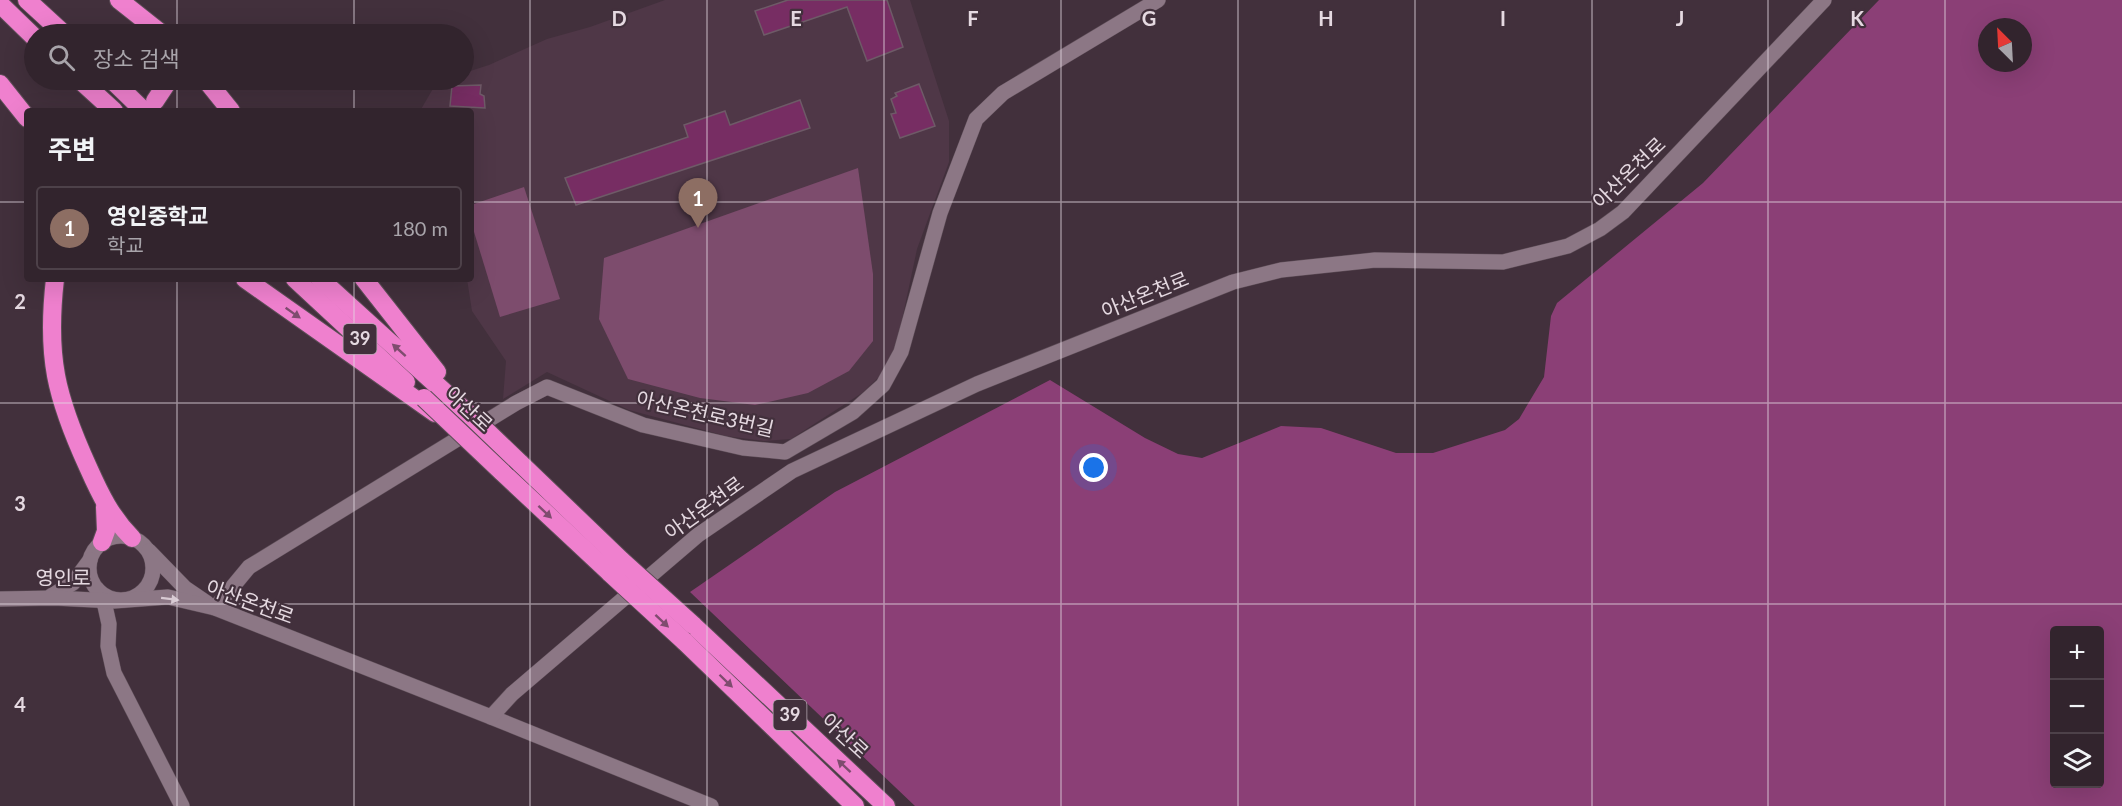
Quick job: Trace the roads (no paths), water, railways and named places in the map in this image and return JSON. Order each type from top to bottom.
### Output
[{"type":"highway","points":[[27,0],[53,24]]},
{"type":"highway","points":[[119,0],[149,24]]},
{"type":"highway","points":[[0,4],[24,27]]},
{"type":"highway","points":[[0,84],[24,114]]},
{"type":"highway","points":[[91,90],[111,108]]},
{"type":"highway","points":[[126,90],[149,106],[161,90]]},
{"type":"highway","points":[[214,90],[229,108]]},
{"type":"highway","points":[[55,282],[51,338],[58,394],[103,500],[113,517],[132,538]]},
{"type":"highway","points":[[249,282],[420,399]]},
{"type":"highway","name":"아산로","points":[[298,282],[420,399],[457,429],[502,472],[616,567]]},
{"type":"highway","name":"아산로","points":[[323,282],[445,387],[472,417],[520,463],[616,567]]},
{"type":"highway","points":[[366,282],[445,387]]},
{"type":"highway","points":[[102,542],[106,531],[107,516],[103,500]]},
{"type":"highway","name":"39","points":[[616,567],[688,633],[855,806]]},
{"type":"highway","name":"아산로","points":[[688,633],[886,806]]},
{"type":"main road","name":"아산온천로3번길","points":[[215,608],[249,567],[516,403],[547,387],[643,425],[743,448],[789,452],[853,412],[883,385],[901,352],[940,213],[976,119],[1003,93],[1158,0]]},
{"type":"main road","name":"아산온천로","points":[[491,717],[512,694],[698,536],[792,471],[977,384],[1233,282],[1281,270],[1375,260],[1503,262],[1568,246],[1600,229],[1623,212],[1824,0]]},
{"type":"main road","points":[[789,452],[792,471]]},
{"type":"main road","points":[[46,598],[74,583],[102,542],[111,537],[132,538],[185,588],[215,608]]},
{"type":"main road","points":[[109,624],[125,599],[144,590],[150,581],[153,571],[148,551]]},
{"type":"main road","points":[[90,560],[89,570],[109,624],[108,646],[114,673],[182,806]]},
{"type":"main road","points":[[99,594],[125,599]]},
{"type":"main road","name":"영인로","points":[[0,599],[99,594]]},
{"type":"main road","name":"아산온천로","points":[[125,599],[168,597],[215,608],[711,806]]},
{"type":"place","name":"영인중학교","points":[[698,228]]}]
